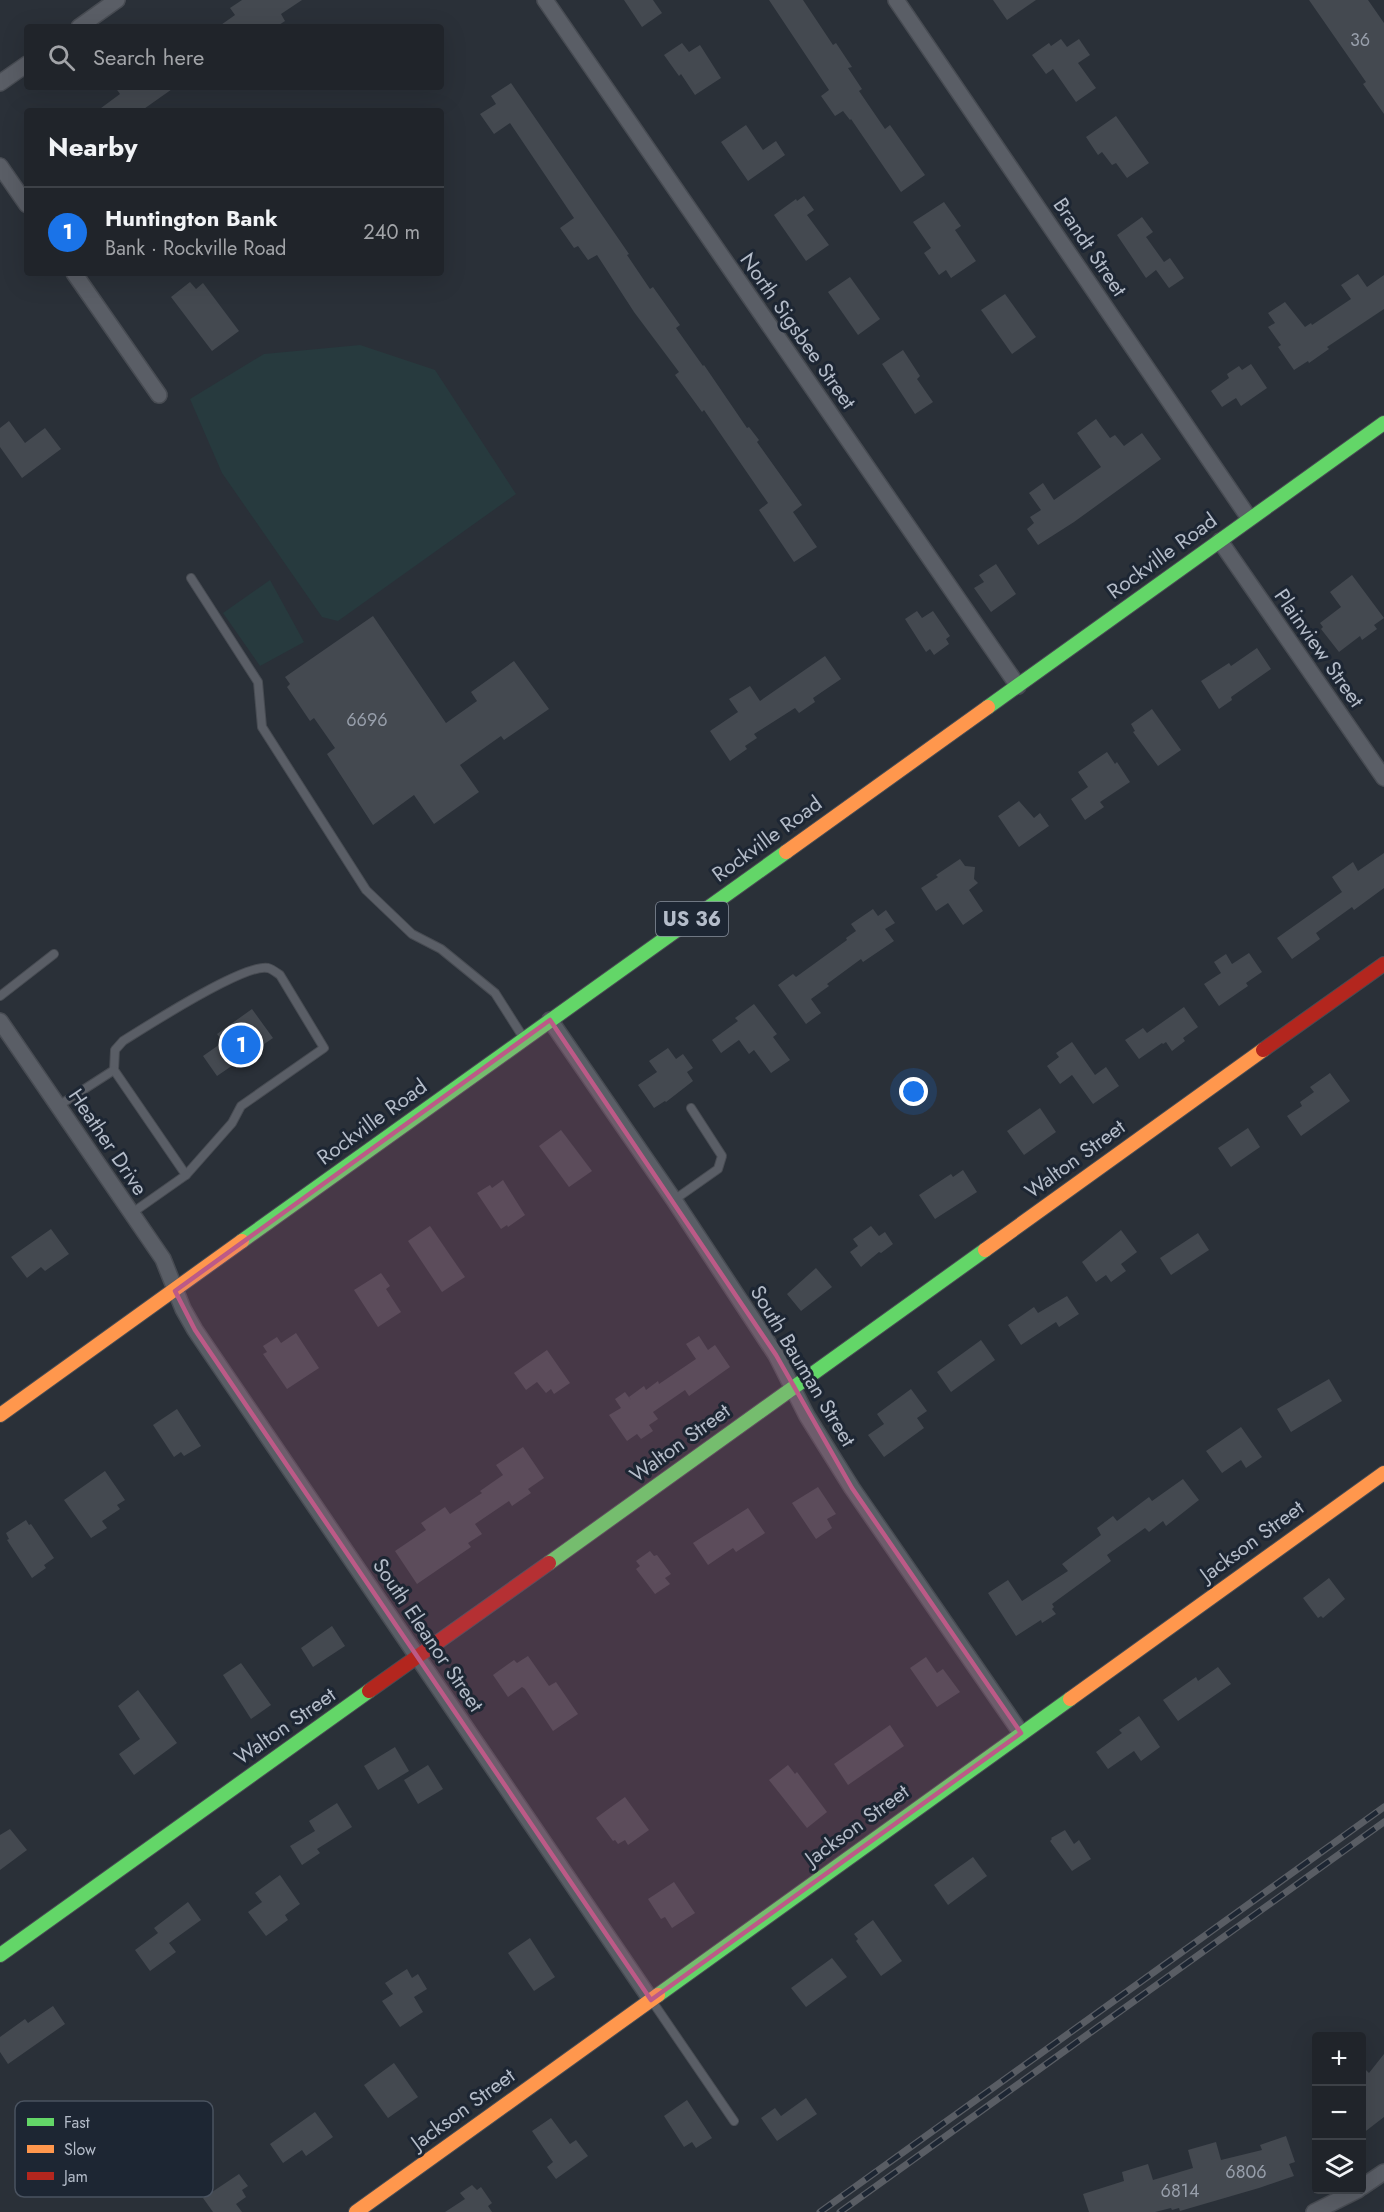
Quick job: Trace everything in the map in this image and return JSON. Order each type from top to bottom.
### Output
[{"type":"street","points":[[83,24],[117,0]]},
{"type":"street","name":"North Sigsbee Street","points":[[545,0],[1017,686]]},
{"type":"street","name":"Brandt Street","points":[[896,0],[1250,518]]},
{"type":"street","points":[[0,83],[24,66]]},
{"type":"street","points":[[0,166],[24,201]]},
{"type":"street","points":[[76,276],[159,395]]},
{"type":"street","name":"Rockville Road","points":[[0,1415],[1384,423]]},
{"type":"street","name":"Plainview Street","points":[[1220,541],[1384,778]]},
{"type":"street","name":"Walton Street","points":[[0,1955],[418,1658],[792,1387],[1384,964]]},
{"type":"street","name":"South Bauman Street","points":[[550,1020],[674,1200],[776,1355],[792,1387],[852,1488],[1021,1733]]},
{"type":"street","name":"Heather Drive","points":[[0,1021],[163,1259],[175,1290]]},
{"type":"street","name":"South Eleanor Street","points":[[175,1290],[195,1330],[651,2000]]},
{"type":"street","name":"Jackson Street","points":[[356,2212],[1384,1473]]},
{"type":"street","points":[[1366,2184],[1384,2172]]},
{"type":"street","points":[[1314,2212],[1350,2194]]},
{"type":"lane","points":[[191,578],[258,682],[262,727],[366,890],[412,934],[441,949],[495,993],[524,1039]]},
{"type":"lane","points":[[0,996],[54,954]]},
{"type":"lane","points":[[132,1213],[186,1175],[232,1123],[241,1106],[324,1048],[280,975],[268,968],[255,969],[196,995],[123,1041],[115,1050],[114,1070],[186,1175]]},
{"type":"lane","points":[[58,1106],[114,1070]]},
{"type":"lane","points":[[674,1200],[718,1169],[722,1156],[691,1108]]},
{"type":"lane","points":[[651,2000],[734,2121]]},
{"type":"highlighted area","points":[[550,1020],[776,1355],[852,1488],[1021,1733],[651,2000],[195,1330],[175,1291]]},
{"type":"green space","points":[[360,345],[435,370],[516,494],[338,621],[322,617],[222,473],[190,399],[264,354]]},
{"type":"green space","points":[[270,580],[304,642],[260,666],[223,613]]},
{"type":"building","points":[[242,0],[302,0],[281,14],[285,21],[280,24],[222,24],[235,15],[230,8]]},
{"type":"building","points":[[624,0],[653,0],[662,13],[642,27]]},
{"type":"building","points":[[769,0],[803,0],[833,45],[836,43],[852,67],[848,68],[862,89],[859,91],[885,129],[890,125],[925,175],[901,192],[851,119],[843,111],[835,116],[821,96],[829,90]]},
{"type":"building","points":[[993,0],[1036,0],[1007,20]]},
{"type":"building","points":[[1309,0],[1368,0],[1384,23],[1384,114],[1363,84],[1366,82]]},
{"type":"building","points":[[1061,39],[1067,47],[1079,39],[1090,55],[1078,63],[1096,88],[1076,102],[1053,69],[1046,74],[1032,55],[1049,43],[1051,46]]},
{"type":"building","points":[[682,43],[689,52],[700,45],[721,78],[695,95],[664,55]]},
{"type":"building","points":[[511,83],[629,254],[627,255],[650,289],[653,287],[680,325],[676,328],[747,428],[749,427],[759,440],[757,442],[802,505],[793,512],[817,547],[794,562],[759,510],[768,503],[704,410],[702,412],[675,375],[679,372],[634,312],[597,255],[588,260],[578,246],[574,248],[560,228],[574,218],[510,123],[494,134],[480,114],[496,104],[491,96]]},
{"type":"building","points":[[117,90],[171,90],[145,108],[101,108],[120,94]]},
{"type":"building","points":[[1116,116],[1149,163],[1127,178],[1116,163],[1112,165],[1102,152],[1098,155],[1086,137]]},
{"type":"building","points":[[746,125],[763,150],[776,141],[785,155],[748,181],[721,142]]},
{"type":"building","points":[[804,196],[814,210],[807,215],[829,245],[806,261],[774,215]]},
{"type":"building","points":[[944,202],[961,226],[955,230],[976,261],[951,278],[946,270],[939,275],[924,253],[931,248],[913,222]]},
{"type":"building","points":[[1142,217],[1153,232],[1146,237],[1164,262],[1170,258],[1184,278],[1169,288],[1156,270],[1146,278],[1117,235]]},
{"type":"building","points":[[1358,274],[1367,287],[1384,275],[1384,309],[1327,347],[1329,349],[1309,363],[1308,361],[1294,370],[1278,347],[1281,345],[1268,327],[1275,323],[1268,313],[1285,302],[1305,327],[1311,323],[1312,325],[1351,299],[1341,285]]},
{"type":"building","points":[[850,277],[880,319],[858,335],[828,292]]},
{"type":"building","points":[[190,282],[196,289],[203,283],[239,331],[212,351],[171,297]]},
{"type":"building","points":[[1005,294],[1036,337],[1012,354],[981,310]]},
{"type":"building","points":[[903,350],[920,376],[917,379],[933,402],[915,414],[882,364]]},
{"type":"building","points":[[1251,364],[1267,388],[1241,406],[1236,398],[1222,407],[1211,391],[1229,378],[1227,374],[1239,366],[1242,370]]},
{"type":"building","points":[[1096,419],[1110,438],[1115,435],[1124,446],[1142,433],[1161,459],[1038,545],[1027,529],[1034,523],[1030,517],[1041,510],[1029,493],[1043,483],[1054,500],[1101,467],[1077,433]]},
{"type":"building","points":[[9,421],[25,443],[45,428],[61,449],[22,478],[0,447],[0,428]]},
{"type":"building","points":[[996,564],[1016,594],[991,612],[974,588],[984,582],[979,575]]},
{"type":"building","points":[[1352,575],[1384,618],[1374,625],[1377,629],[1362,640],[1360,636],[1339,652],[1321,629],[1323,627],[1320,623],[1341,607],[1330,592]]},
{"type":"building","points":[[917,611],[922,618],[933,611],[950,636],[946,639],[949,644],[934,655],[930,649],[926,652],[905,619]]},
{"type":"building","points":[[373,616],[446,723],[477,701],[471,692],[514,661],[549,709],[504,740],[501,736],[460,765],[479,792],[434,824],[414,795],[373,825],[327,754],[335,748],[314,718],[310,721],[287,687],[290,684],[285,677]]},
{"type":"building","points":[[1257,648],[1271,669],[1231,697],[1232,700],[1219,709],[1201,681],[1229,663],[1231,666]]},
{"type":"building","points":[[825,656],[841,679],[813,698],[815,702],[799,713],[795,708],[754,734],[757,738],[745,746],[747,749],[730,761],[710,731],[738,712],[729,699],[750,686],[760,701]]},
{"type":"building","points":[[1152,709],[1181,750],[1158,766],[1133,732],[1135,731],[1131,724]]},
{"type":"building","points":[[1107,752],[1115,764],[1117,762],[1130,782],[1100,802],[1104,807],[1085,820],[1071,799],[1088,787],[1078,772]]},
{"type":"building","points":[[1019,801],[1034,818],[1040,813],[1049,826],[1019,847],[998,816]]},
{"type":"building","points":[[1384,853],[1384,888],[1354,910],[1352,907],[1316,933],[1320,939],[1292,959],[1277,938],[1342,892],[1332,877],[1353,862],[1358,871]]},
{"type":"building","points":[[960,859],[965,866],[975,867],[974,879],[978,883],[969,890],[983,911],[963,925],[948,903],[936,911],[921,888]]},
{"type":"building","points":[[873,909],[878,916],[886,910],[895,923],[885,929],[894,941],[863,962],[861,959],[811,999],[821,1013],[806,1024],[778,985],[793,974],[796,977],[847,940],[846,938],[856,931],[851,924]]},
{"type":"building","points":[[1249,953],[1262,972],[1246,983],[1248,986],[1219,1006],[1204,984],[1221,973],[1214,962],[1226,954],[1232,964]]},
{"type":"building","points":[[754,1004],[777,1034],[773,1037],[790,1060],[771,1073],[754,1050],[749,1054],[739,1040],[721,1053],[712,1040],[738,1021],[735,1018]]},
{"type":"building","points":[[1184,1007],[1198,1027],[1183,1038],[1185,1041],[1172,1051],[1166,1042],[1139,1059],[1125,1040],[1143,1028],[1147,1033]]},
{"type":"building","points":[[252,1009],[273,1038],[217,1076],[203,1056],[223,1042],[217,1034]]},
{"type":"building","points":[[1072,1042],[1095,1075],[1106,1067],[1119,1086],[1093,1104],[1072,1075],[1060,1084],[1047,1066],[1059,1057],[1056,1053]]},
{"type":"building","points":[[668,1048],[676,1059],[683,1054],[693,1068],[687,1072],[693,1081],[666,1102],[654,1108],[638,1085],[657,1072],[649,1061]]},
{"type":"building","points":[[1330,1073],[1350,1101],[1301,1136],[1287,1116],[1302,1106],[1300,1102],[1314,1092],[1310,1087]]},
{"type":"building","points":[[1040,1108],[1056,1132],[1024,1155],[1007,1131]]},
{"type":"building","points":[[1248,1128],[1260,1147],[1231,1167],[1218,1148]]},
{"type":"building","points":[[561,1130],[592,1171],[569,1187],[539,1146]]},
{"type":"building","points":[[963,1170],[977,1192],[935,1219],[919,1195],[951,1174],[953,1177]]},
{"type":"building","points":[[503,1180],[525,1215],[501,1229],[477,1193],[490,1185],[492,1188]]},
{"type":"building","points":[[430,1226],[465,1277],[442,1292],[408,1241]]},
{"type":"building","points":[[871,1226],[879,1236],[885,1232],[893,1244],[861,1267],[850,1252],[858,1246],[853,1239]]},
{"type":"building","points":[[51,1229],[69,1254],[45,1271],[41,1267],[27,1278],[11,1257]]},
{"type":"building","points":[[1121,1230],[1137,1252],[1121,1264],[1126,1271],[1111,1282],[1106,1275],[1096,1282],[1082,1262]]},
{"type":"building","points":[[1198,1233],[1209,1250],[1171,1275],[1160,1258]]},
{"type":"building","points":[[816,1268],[832,1287],[801,1311],[787,1294]]},
{"type":"building","points":[[381,1273],[390,1286],[386,1289],[401,1312],[378,1327],[354,1290]]},
{"type":"building","points":[[1067,1296],[1079,1314],[1059,1327],[1056,1322],[1021,1345],[1008,1325],[1034,1307],[1038,1313]]},
{"type":"building","points":[[296,1333],[319,1368],[287,1389],[263,1354],[267,1352],[263,1346],[277,1337],[281,1343]]},
{"type":"building","points":[[699,1336],[708,1350],[715,1345],[730,1367],[689,1396],[685,1390],[653,1412],[658,1419],[649,1425],[653,1431],[641,1439],[637,1434],[627,1441],[609,1415],[621,1408],[615,1399],[625,1392],[631,1400],[629,1397],[644,1386],[646,1390],[658,1381],[659,1384],[696,1359],[686,1344]]},
{"type":"building","points":[[981,1340],[995,1360],[951,1392],[937,1372]]},
{"type":"building","points":[[547,1350],[570,1383],[554,1394],[551,1389],[546,1393],[537,1382],[526,1390],[514,1373]]},
{"type":"building","points":[[1329,1379],[1342,1401],[1291,1432],[1277,1409]]},
{"type":"building","points":[[911,1389],[927,1411],[917,1418],[924,1428],[884,1457],[868,1435],[884,1424],[877,1414]]},
{"type":"building","points":[[177,1409],[201,1446],[184,1456],[181,1452],[174,1457],[153,1425]]},
{"type":"building","points":[[1241,1427],[1262,1457],[1246,1468],[1241,1460],[1222,1473],[1206,1451]]},
{"type":"building","points":[[523,1447],[544,1478],[528,1489],[531,1493],[512,1506],[509,1501],[475,1524],[482,1534],[468,1543],[471,1547],[417,1584],[395,1551],[426,1530],[421,1523],[445,1507],[450,1514],[482,1493],[480,1491],[503,1475],[496,1465]]},
{"type":"building","points":[[105,1471],[125,1500],[117,1505],[120,1509],[102,1521],[107,1528],[91,1538],[64,1500]]},
{"type":"building","points":[[1183,1479],[1199,1500],[1166,1526],[1163,1521],[1149,1532],[1145,1528],[1107,1555],[1111,1561],[1052,1604],[1054,1607],[1052,1609],[1056,1614],[1042,1623],[1041,1620],[1016,1636],[988,1593],[1008,1580],[1022,1601],[1068,1571],[1062,1564],[1101,1535],[1097,1528],[1113,1516],[1117,1521],[1149,1497],[1152,1501]]},
{"type":"building","points":[[818,1487],[836,1514],[827,1519],[832,1528],[816,1539],[792,1503]]},
{"type":"building","points":[[748,1508],[765,1533],[736,1552],[733,1548],[708,1565],[693,1543]]},
{"type":"building","points":[[26,1520],[54,1558],[44,1565],[46,1568],[32,1578],[7,1540],[9,1539],[6,1533]]},
{"type":"building","points":[[650,1551],[654,1556],[657,1555],[671,1574],[665,1578],[670,1584],[655,1594],[636,1569],[640,1566],[636,1561]]},
{"type":"building","points":[[1329,1578],[1345,1599],[1323,1618],[1321,1616],[1318,1618],[1303,1598]]},
{"type":"building","points":[[332,1626],[345,1646],[313,1667],[301,1648]]},
{"type":"building","points":[[528,1656],[549,1686],[556,1682],[578,1714],[553,1731],[525,1689],[522,1687],[508,1697],[493,1675],[514,1660],[517,1663]]},
{"type":"building","points":[[926,1657],[937,1673],[943,1669],[960,1692],[937,1707],[910,1668]]},
{"type":"building","points":[[241,1663],[271,1705],[251,1719],[223,1675]]},
{"type":"building","points":[[1218,1667],[1231,1684],[1178,1721],[1163,1700],[1196,1677],[1198,1681]]},
{"type":"building","points":[[138,1690],[177,1743],[134,1775],[119,1754],[140,1739],[118,1706]]},
{"type":"building","points":[[1139,1716],[1160,1747],[1141,1761],[1134,1751],[1108,1769],[1096,1752],[1122,1733],[1119,1730]]},
{"type":"building","points":[[890,1725],[904,1746],[848,1785],[834,1764]]},
{"type":"building","points":[[395,1747],[409,1771],[378,1790],[364,1766]]},
{"type":"building","points":[[428,1765],[443,1789],[418,1804],[404,1780]]},
{"type":"building","points":[[788,1765],[795,1774],[797,1772],[827,1812],[807,1828],[769,1780]]},
{"type":"building","points":[[625,1797],[649,1830],[628,1845],[625,1840],[618,1844],[615,1840],[613,1841],[596,1818]]},
{"type":"building","points":[[337,1803],[352,1827],[317,1849],[320,1853],[302,1865],[290,1846],[315,1831],[309,1821]]},
{"type":"building","points":[[10,1829],[27,1850],[0,1870],[0,1835]]},
{"type":"building","points":[[1065,1830],[1074,1844],[1079,1840],[1091,1859],[1072,1871],[1050,1841],[1051,1838]]},
{"type":"building","points":[[973,1857],[987,1876],[948,1905],[934,1885]]},
{"type":"building","points":[[280,1875],[300,1904],[285,1915],[288,1920],[266,1936],[248,1912],[262,1902],[255,1893]]},
{"type":"building","points":[[674,1882],[695,1913],[672,1928],[665,1917],[661,1919],[648,1899]]},
{"type":"building","points":[[188,1902],[201,1920],[169,1943],[176,1952],[150,1971],[135,1950],[158,1933],[154,1928]]},
{"type":"building","points":[[873,1920],[902,1961],[881,1976],[856,1941],[858,1939],[854,1934]]},
{"type":"building","points":[[530,1938],[555,1977],[534,1991],[508,1953]]},
{"type":"building","points":[[832,1958],[847,1977],[806,2007],[791,1988]]},
{"type":"building","points":[[407,1969],[412,1978],[418,1974],[427,1989],[414,1997],[423,2012],[400,2027],[382,2001],[393,1994],[385,1983]]},
{"type":"building","points":[[53,2006],[65,2024],[8,2064],[0,2052],[0,2037],[25,2019],[28,2023]]},
{"type":"building","points":[[1384,2054],[1384,2117],[1366,2131],[1366,2070],[1369,2073]]},
{"type":"building","points":[[394,2063],[418,2097],[388,2118],[364,2085]]},
{"type":"building","points":[[806,2098],[817,2114],[777,2141],[761,2118],[775,2108],[781,2116]]},
{"type":"building","points":[[687,2100],[712,2138],[696,2148],[692,2142],[684,2147],[664,2116]]},
{"type":"building","points":[[315,2112],[333,2137],[306,2156],[302,2150],[283,2163],[270,2144]]},
{"type":"building","points":[[551,2118],[570,2144],[576,2140],[588,2156],[556,2179],[547,2167],[553,2162],[532,2131]]},
{"type":"building","points":[[1286,2136],[1295,2162],[1289,2164],[1294,2176],[1180,2211],[1179,2208],[1172,2210],[1171,2208],[1155,2212],[1089,2212],[1083,2194],[1124,2181],[1122,2172],[1148,2164],[1153,2180],[1193,2168],[1188,2150],[1216,2142],[1221,2160],[1262,2150],[1260,2145]]},
{"type":"building","points":[[239,2174],[248,2186],[242,2190],[246,2197],[236,2204],[242,2212],[213,2212],[203,2198],[213,2197],[213,2191]]},
{"type":"building","points":[[472,2185],[477,2190],[481,2187],[492,2203],[488,2206],[492,2212],[445,2212],[465,2199],[460,2193]]},
{"type":"railway","points":[[820,2212],[1384,1807]]},
{"type":"railway","points":[[840,2212],[1384,1822]]},
{"type":"traffic: fast","points":[[988,707],[1384,423]]},
{"type":"traffic: fast","points":[[242,1241],[786,852]]},
{"type":"traffic: fast","points":[[549,1563],[985,1250]]},
{"type":"traffic: fast","points":[[0,1955],[369,1691]]},
{"type":"traffic: fast","points":[[658,1995],[1070,1699]]},
{"type":"traffic: slow","points":[[786,852],[988,707]]},
{"type":"traffic: slow","points":[[985,1250],[1263,1050]]},
{"type":"traffic: slow","points":[[0,1415],[242,1241]]},
{"type":"traffic: slow","points":[[1070,1699],[1384,1473]]},
{"type":"traffic: slow","points":[[356,2212],[658,1995]]},
{"type":"traffic: jam","points":[[1263,1050],[1384,964]]},
{"type":"traffic: jam","points":[[369,1691],[549,1563]]},
{"type":"place","name":"Huntington Bank","points":[[241,1045]]}]
